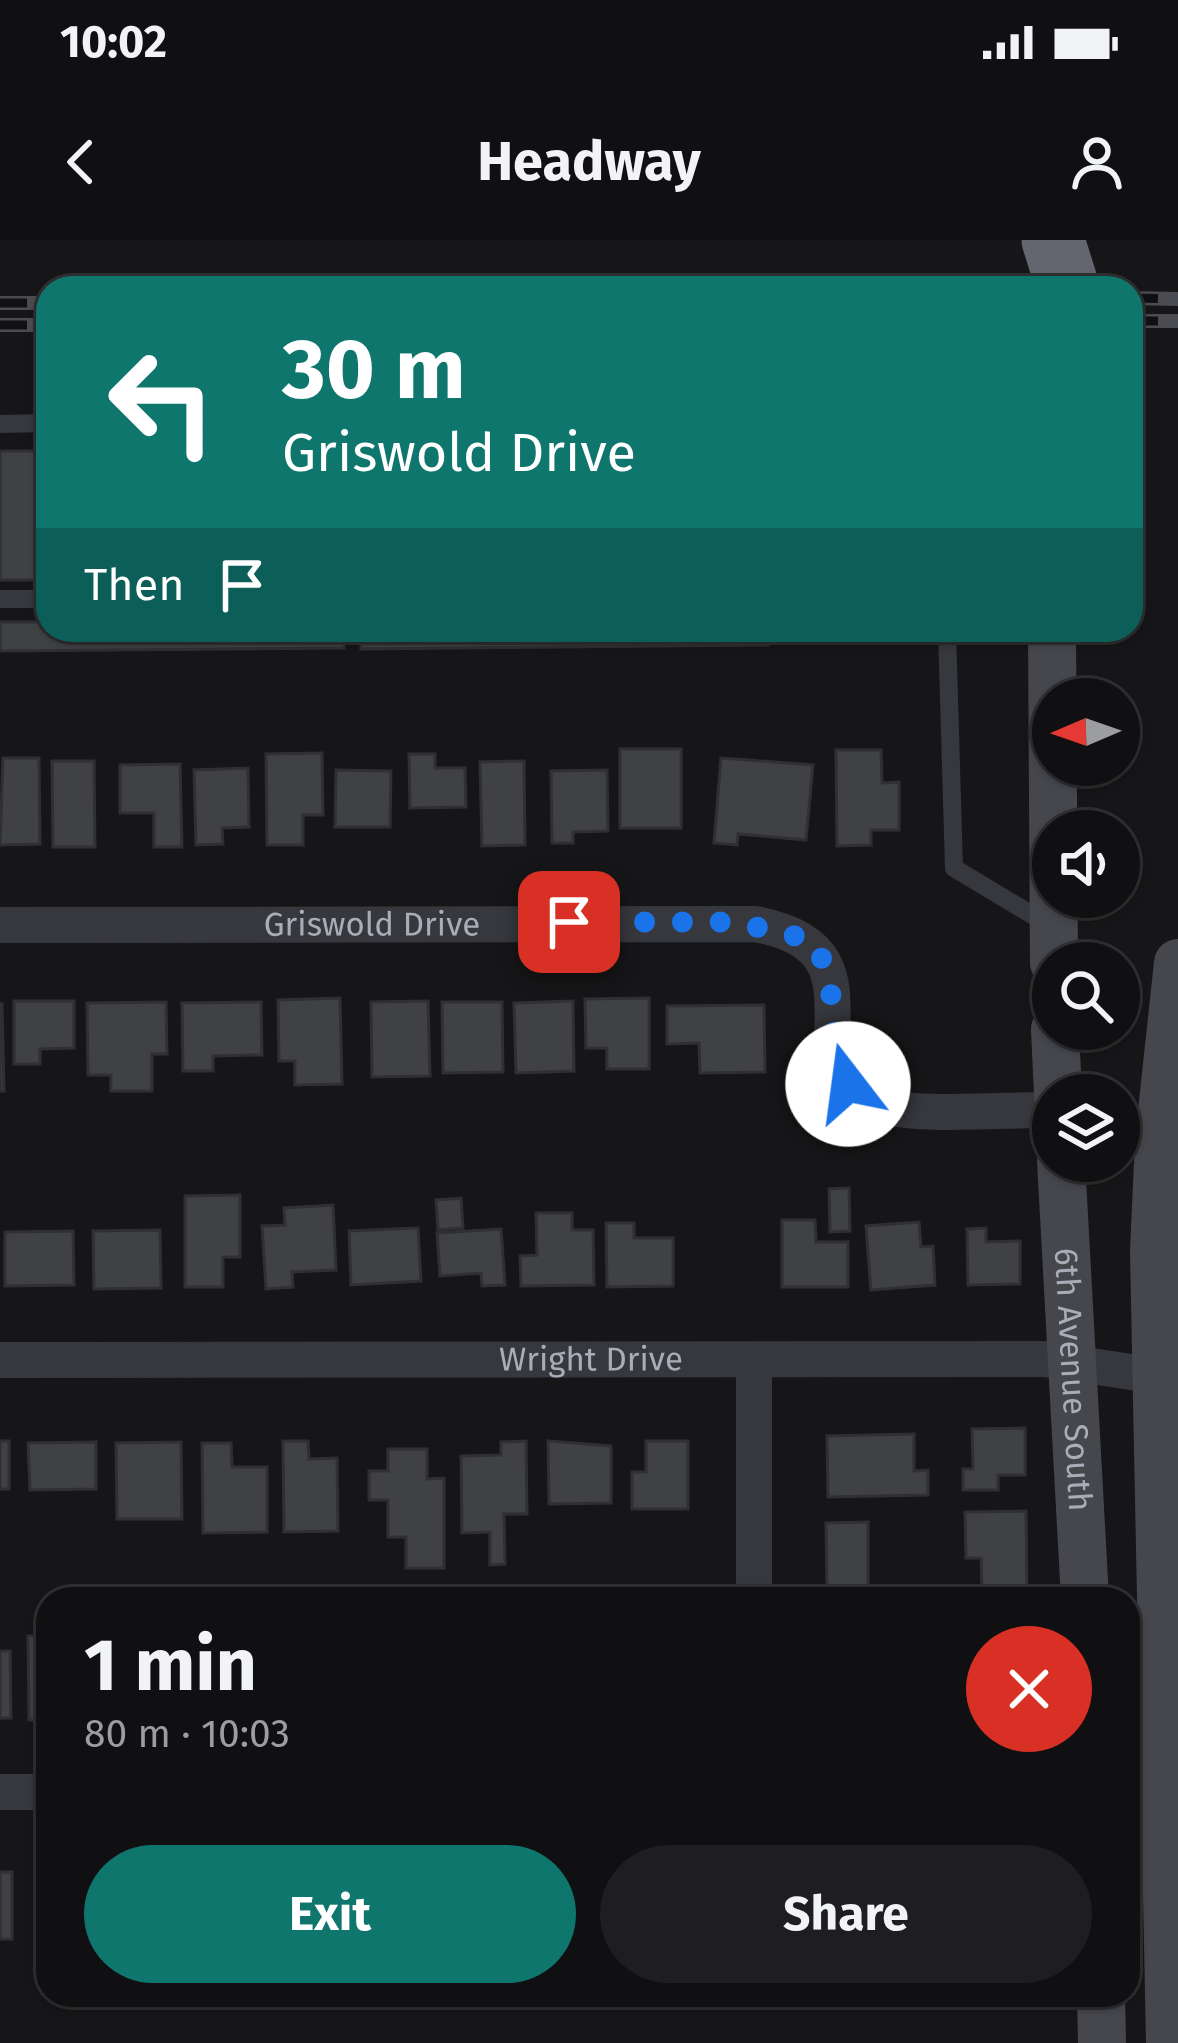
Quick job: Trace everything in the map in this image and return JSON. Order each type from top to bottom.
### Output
[{"type":"highway","points":[[1053,240],[1066,276]]},
{"type":"street","points":[[1072,276],[1078,240]]},
{"type":"street","points":[[1052,642],[1054,940]]},
{"type":"street","name":"Griswold Drive","points":[[0,925],[712,922],[775,927],[808,939],[825,961],[835,1055],[848,1084],[868,1101],[896,1108],[1032,1110]]},
{"type":"street","points":[[1170,2043],[1157,1820],[1166,1378],[1154,1196],[1178,963]]},
{"type":"street","name":"6th Avenue South","points":[[1062,1182],[1084,1587]]},
{"type":"street","name":"Wright Drive","points":[[0,1360],[1069,1361],[1166,1378]]},
{"type":"street","points":[[754,1360],[754,1587]]},
{"type":"street","points":[[0,1792],[36,1792]]},
{"type":"street","points":[[1101,2007],[1102,2043]]},
{"type":"lane","points":[[0,424],[36,423]]},
{"type":"lane","points":[[0,599],[36,599]]},
{"type":"lane","points":[[947,642],[954,868],[1034,916],[1054,940]]},
{"type":"building","points":[[0,451],[36,451],[36,580],[0,580]]},
{"type":"building","points":[[0,622],[36,622],[36,642],[344,642],[344,648],[0,651]]},
{"type":"building","points":[[361,642],[768,642],[768,645],[361,649]]},
{"type":"building","points":[[620,749],[681,749],[681,828],[620,828]]},
{"type":"building","points":[[836,750],[881,750],[882,783],[899,782],[899,830],[871,830],[871,845],[837,846]]},
{"type":"building","points":[[322,753],[323,815],[303,815],[303,845],[267,845],[266,754]]},
{"type":"building","points":[[409,754],[435,754],[435,768],[465,768],[466,807],[410,808]]},
{"type":"building","points":[[3,758],[39,758],[40,844],[0,845]]},
{"type":"building","points":[[721,758],[813,765],[806,840],[738,834],[737,845],[714,843]]},
{"type":"building","points":[[52,761],[94,761],[95,847],[53,847]]},
{"type":"building","points":[[524,761],[525,845],[482,846],[480,762]]},
{"type":"building","points":[[180,764],[182,847],[154,847],[154,813],[120,813],[120,765]]},
{"type":"building","points":[[248,768],[249,827],[222,828],[223,844],[196,845],[194,770]]},
{"type":"building","points":[[336,770],[391,771],[390,827],[335,827]]},
{"type":"building","points":[[607,770],[608,831],[573,832],[573,843],[552,843],[551,771]]},
{"type":"building","points":[[340,998],[342,1084],[295,1085],[295,1061],[279,1061],[278,1000]]},
{"type":"building","points":[[649,998],[649,1069],[607,1069],[607,1048],[586,1048],[585,999]]},
{"type":"building","points":[[14,1001],[74,1001],[74,1048],[40,1049],[40,1064],[14,1064]]},
{"type":"building","points":[[428,1001],[430,1076],[372,1077],[371,1002]]},
{"type":"building","points":[[573,1001],[574,1071],[516,1073],[514,1003]]},
{"type":"building","points":[[166,1002],[167,1054],[152,1054],[152,1091],[111,1091],[111,1075],[88,1075],[87,1003]]},
{"type":"building","points":[[261,1002],[262,1055],[213,1056],[213,1071],[183,1071],[182,1003]]},
{"type":"building","points":[[442,1002],[502,1002],[503,1072],[443,1073]]},
{"type":"building","points":[[2,1004],[4,1091],[0,1091]]},
{"type":"building","points":[[764,1005],[765,1072],[700,1073],[699,1043],[667,1044],[667,1006]]},
{"type":"building","points":[[849,1188],[850,1231],[830,1232],[829,1189]]},
{"type":"building","points":[[240,1195],[240,1257],[223,1257],[223,1287],[185,1287],[185,1196]]},
{"type":"building","points":[[461,1198],[463,1228],[438,1230],[436,1200]]},
{"type":"building","points":[[333,1205],[336,1270],[292,1272],[293,1287],[266,1289],[262,1226],[285,1225],[284,1208]]},
{"type":"building","points":[[536,1213],[572,1213],[572,1230],[593,1230],[594,1285],[521,1286],[520,1256],[537,1255]]},
{"type":"building","points":[[782,1220],[815,1220],[816,1242],[848,1242],[848,1287],[782,1287]]},
{"type":"building","points":[[919,1222],[921,1247],[933,1246],[935,1285],[871,1290],[866,1226]]},
{"type":"building","points":[[606,1223],[634,1223],[634,1238],[673,1238],[673,1286],[607,1287]]},
{"type":"building","points":[[418,1228],[421,1281],[351,1285],[349,1231]]},
{"type":"building","points":[[986,1228],[986,1242],[1020,1241],[1020,1284],[968,1285],[967,1229]]},
{"type":"building","points":[[501,1229],[505,1285],[482,1286],[481,1273],[440,1276],[437,1233]]},
{"type":"building","points":[[160,1230],[161,1288],[94,1289],[93,1231]]},
{"type":"building","points":[[73,1231],[74,1285],[5,1286],[5,1232]]},
{"type":"building","points":[[1025,1428],[1025,1475],[998,1475],[998,1490],[963,1490],[963,1469],[973,1469],[972,1429]]},
{"type":"building","points":[[914,1434],[914,1471],[928,1470],[928,1495],[828,1497],[827,1436]]},
{"type":"building","points":[[0,1441],[9,1441],[9,1489],[0,1489]]},
{"type":"building","points":[[283,1441],[308,1441],[309,1459],[337,1458],[338,1531],[284,1532]]},
{"type":"building","points":[[526,1441],[527,1514],[504,1514],[505,1564],[490,1565],[490,1532],[462,1533],[461,1456],[501,1455],[501,1442]]},
{"type":"building","points":[[548,1441],[611,1446],[611,1503],[549,1504]]},
{"type":"building","points":[[646,1441],[688,1441],[688,1509],[632,1509],[632,1472],[646,1472]]},
{"type":"building","points":[[96,1442],[96,1489],[30,1490],[28,1443]]},
{"type":"building","points":[[181,1442],[182,1519],[117,1519],[116,1443]]},
{"type":"building","points":[[202,1443],[231,1443],[232,1467],[267,1467],[267,1532],[203,1533]]},
{"type":"building","points":[[388,1449],[427,1449],[427,1479],[444,1478],[444,1568],[406,1568],[406,1537],[388,1537],[388,1500],[369,1500],[369,1471],[388,1471]]},
{"type":"building","points":[[1026,1511],[1027,1587],[982,1587],[981,1558],[966,1558],[965,1512]]},
{"type":"building","points":[[868,1522],[868,1587],[827,1587],[826,1523]]},
{"type":"building","points":[[28,1636],[36,1636],[36,1720],[29,1720]]},
{"type":"building","points":[[0,1651],[10,1651],[11,1718],[0,1718]]},
{"type":"building","points":[[0,1872],[12,1872],[12,1939],[0,1939]]},
{"type":"railway","points":[[1143,298],[1178,299]]},
{"type":"railway","points":[[0,303],[36,303]]},
{"type":"railway","points":[[1143,321],[1178,321]]},
{"type":"railway","points":[[0,325],[36,325]]},
{"type":"route","points":[[569,922],[735,922],[775,927],[808,939],[825,961],[835,1055],[848,1084]]}]
